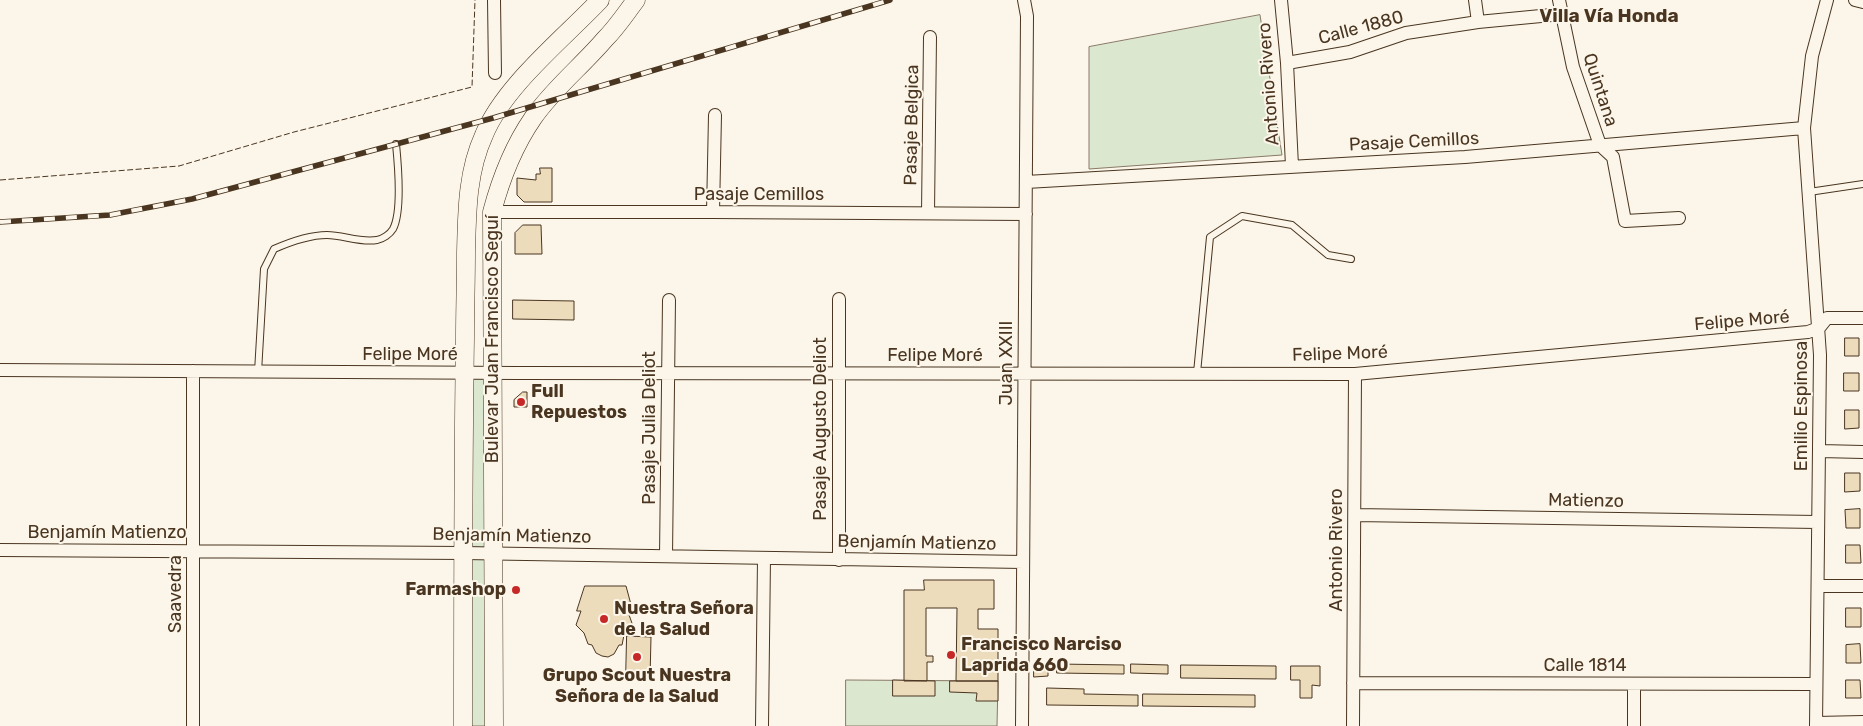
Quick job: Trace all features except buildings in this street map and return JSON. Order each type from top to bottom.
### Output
[{"type":"main road","name":"Bulevar Juan Francisco Seguí","points":[[463,726],[467,206],[470,182],[481,142],[493,118],[511,92],[600,0]]},
{"type":"main road","name":"Bulevar Juan Francisco Seguí","points":[[494,726],[492,212],[508,162],[534,116],[568,76],[605,40],[636,0]]},
{"type":"street","points":[[494,0],[495,73]]},
{"type":"street","name":"Juan XXIII","points":[[1022,726],[1027,16],[1024,0]]},
{"type":"street","name":"Antonio Rivero","points":[[1281,0],[1287,63],[1292,166]]},
{"type":"street","points":[[1475,0],[1478,22]]},
{"type":"street","name":"Quintana","points":[[1560,0],[1573,67],[1600,145],[1613,157],[1625,221],[1679,218]]},
{"type":"street","name":"Emilio Espinosa","points":[[1816,724],[1819,586],[1817,522],[1820,451],[1819,328],[1804,128],[1812,56],[1827,0]]},
{"type":"street","points":[[1855,0],[1863,2]]},
{"type":"street","name":"Calle 1880","points":[[1287,63],[1350,52],[1406,33],[1478,22],[1562,14]]},
{"type":"street","name":"Pasaje Belgica","points":[[928,213],[930,37]]},
{"type":"street","points":[[714,212],[715,115]]},
{"type":"street","name":"Pasaje Cemillos","points":[[1026,182],[1465,157],[1804,128]]},
{"type":"street","name":"Pasaje Cemillos","points":[[492,212],[1026,214]]},
{"type":"street","name":"Pasaje Augusto Deliot","points":[[839,299],[839,560]]},
{"type":"street","name":"Pasaje Julia Deliot","points":[[666,556],[669,300]]},
{"type":"street","name":"Felipe Moré","points":[[0,370],[465,373],[1355,374],[1808,332],[1819,328],[1827,318],[1863,318]]},
{"type":"street","name":"Saavedra","points":[[193,372],[193,726]]},
{"type":"street","name":"Antonio Rivero","points":[[1353,726],[1355,374]]},
{"type":"street","points":[[1820,451],[1863,452]]},
{"type":"street","name":"Matienzo","points":[[1355,515],[1817,522]]},
{"type":"street","name":"Benjamín Matienzo","points":[[0,550],[492,553],[1023,562]]},
{"type":"street","points":[[762,726],[764,558]]},
{"type":"street","points":[[1819,586],[1863,586]]},
{"type":"street","name":"Calle 1814","points":[[1353,683],[1816,684]]},
{"type":"street","points":[[1634,684],[1634,726]]},
{"type":"street","points":[[1816,724],[1863,722]]},
{"type":"lane","points":[[258,372],[264,269],[274,248],[292,241],[326,235],[377,240],[386,236],[393,229],[397,209],[400,175],[396,144]]},
{"type":"lane","points":[[1809,192],[1863,184]]},
{"type":"lane","points":[[1197,373],[1210,237],[1242,216],[1292,225],[1328,255],[1352,259]]},
{"type":"green space","points":[[1260,15],[1282,155],[1089,169],[1089,47]]},
{"type":"green space","points":[[465,373],[492,373],[494,726],[463,726]]},
{"type":"green space","points":[[846,680],[998,681],[997,726],[846,726]]},
{"type":"railway","points":[[0,222],[110,215],[192,199],[493,118],[890,0]]},
{"type":"fence","points":[[0,180],[179,166],[294,132],[472,87],[475,0]]},
{"type":"place","name":"Full Repuestos","points":[[521,402]]},
{"type":"place","name":"Farmashop","points":[[516,590]]},
{"type":"place","name":"Nuestra Señora de la Salud","points":[[604,619]]},
{"type":"place","name":"Francisco Narciso Laprida 660","points":[[951,655]]},
{"type":"place","name":"Grupo Scout Nuestra Señora de la Salud","points":[[637,657]]},
{"type":"district","name":"Villa Vía Honda","points":[[1609,17]]}]
